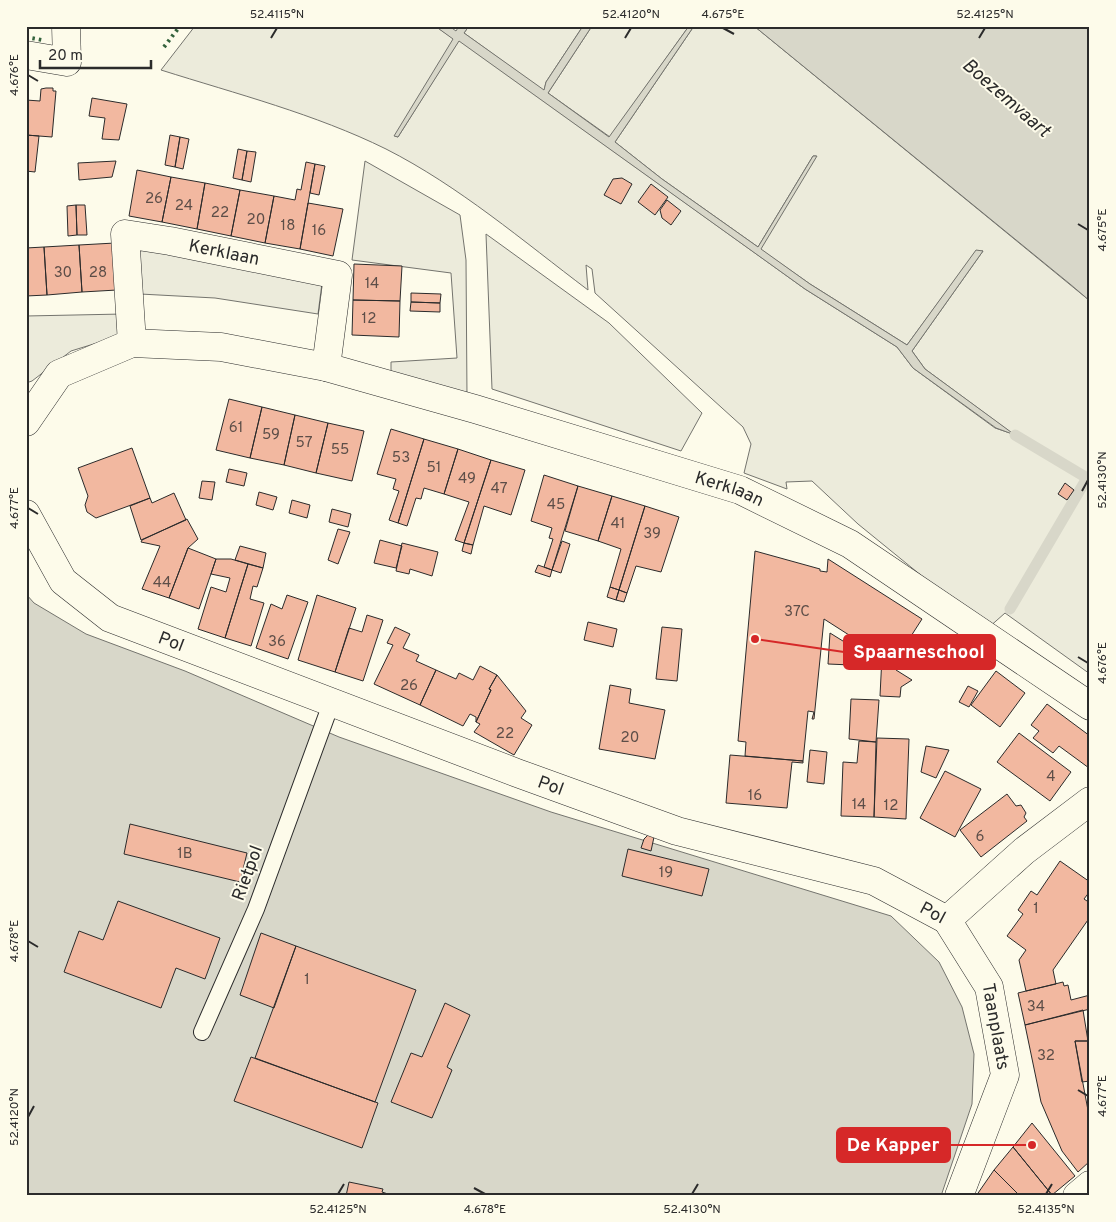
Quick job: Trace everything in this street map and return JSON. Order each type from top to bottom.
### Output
[{"type":"street","points":[[26,55],[67,62],[66,26]]},
{"type":"street","name":"Kerklaan","points":[[132,343],[125,234],[170,241],[338,275],[326,367]]},
{"type":"street","name":"Kerklaan","points":[[26,422],[59,374],[132,343],[221,347],[326,367],[475,409],[740,490],[850,544],[1090,706]]},
{"type":"street","name":"Pol","points":[[26,514],[63,581],[110,618],[327,712],[517,773],[677,831],[874,881],[947,920],[1024,851],[1090,801]]},
{"type":"street","name":"Taanplaats","points":[[947,920],[989,987],[1005,1075],[959,1196]]},
{"type":"street","points":[[1078,1196],[1090,1184]]},
{"type":"lane","name":"Rietpol","points":[[202,1032],[256,909],[327,712]]},
{"type":"shaded area","points":[[195,26],[435,26],[454,39],[395,136],[398,137],[459,40],[805,289],[897,347],[913,368],[995,428],[1013,434],[925,369],[912,351],[983,251],[976,251],[907,345],[810,284],[760,249],[816,156],[813,156],[758,247],[662,179],[615,142],[694,26],[754,26],[1090,301],[1090,674],[1005,613],[987,629],[858,524],[812,481],[786,482],[787,489],[744,473],[751,444],[743,427],[595,293],[592,269],[586,265],[588,290],[465,197],[386,149],[304,115],[161,70]]},
{"type":"shaded area","points":[[469,26],[583,26],[546,82],[544,91],[464,33]]},
{"type":"shaded area","points":[[592,26],[689,26],[610,137],[548,93]]},
{"type":"shaded area","points":[[365,161],[460,215],[466,260],[467,397],[391,379],[391,362],[457,358],[451,273],[352,260]]},
{"type":"shaded area","points":[[486,234],[609,323],[702,413],[681,451],[492,389]]},
{"type":"shaded area","points":[[139,248],[322,283],[318,314],[215,298],[140,294]]},
{"type":"shaded area","points":[[123,314],[126,334],[71,351],[32,381],[26,383],[26,316]]},
{"type":"water","points":[[435,26],[449,26],[456,31],[459,26],[469,26],[464,33],[544,90],[546,82],[583,26],[592,26],[548,93],[609,137],[689,26],[694,26],[615,142],[662,179],[758,247],[813,156],[817,156],[761,249],[810,284],[907,345],[976,250],[983,251],[912,351],[925,369],[1015,435],[996,428],[913,368],[897,347],[805,289],[459,41],[398,137],[394,136],[453,39]]},
{"type":"water","name":"Boezemvaart","points":[[754,26],[1090,26],[1090,301],[1070,284]]},
{"type":"water","points":[[26,594],[34,603],[86,634],[185,671],[339,737],[551,812],[891,916],[939,962],[962,1007],[974,1054],[972,1104],[941,1196],[26,1196]]},
{"type":"building","points":[[53,88],[53,91],[56,91],[52,137],[26,135],[26,100],[40,101],[41,89]]},
{"type":"building","points":[[92,98],[127,104],[119,140],[102,139],[105,118],[89,116]]},
{"type":"building","points":[[26,135],[39,136],[35,172],[26,171]]},
{"type":"building","points":[[170,135],[180,137],[175,167],[165,165]]},
{"type":"building","points":[[180,137],[189,139],[183,169],[175,167]]},
{"type":"building","points":[[238,149],[247,151],[242,180],[233,178]]},
{"type":"building","points":[[247,151],[256,152],[251,182],[242,180]]},
{"type":"building","points":[[116,161],[112,177],[79,180],[78,163]]},
{"type":"building","points":[[306,162],[315,164],[300,249],[265,243],[274,196],[295,200],[297,189],[301,190]]},
{"type":"building","points":[[315,164],[325,166],[319,195],[310,193]]},
{"type":"building","points":[[137,170],[171,177],[162,222],[129,216]]},
{"type":"building","points":[[171,177],[205,183],[197,229],[162,222]]},
{"type":"building","points":[[622,178],[632,184],[621,204],[604,195],[613,179]]},
{"type":"building","points":[[205,183],[240,190],[231,236],[197,229]]},
{"type":"building","points":[[651,184],[668,197],[655,215],[638,202]]},
{"type":"building","points":[[240,190],[274,196],[265,243],[231,236]]},
{"type":"building","points":[[667,200],[681,211],[671,225],[662,218],[660,210]]},
{"type":"building","points":[[308,203],[343,209],[333,256],[300,249]]},
{"type":"building","points":[[76,205],[77,235],[68,236],[67,206]]},
{"type":"building","points":[[76,205],[85,205],[87,235],[77,235]]},
{"type":"building","points":[[115,243],[117,290],[82,292],[79,245]]},
{"type":"building","points":[[79,245],[82,292],[47,295],[44,247]]},
{"type":"building","points":[[44,247],[47,295],[26,296],[26,248]]},
{"type":"building","points":[[354,264],[402,266],[400,301],[353,300]]},
{"type":"building","points":[[411,293],[441,294],[440,303],[411,302]]},
{"type":"building","points":[[353,300],[400,301],[399,337],[352,335]]},
{"type":"building","points":[[411,302],[440,303],[440,312],[410,311]]},
{"type":"building","points":[[229,399],[262,407],[250,458],[216,450]]},
{"type":"building","points":[[262,407],[295,415],[284,465],[250,458]]},
{"type":"building","points":[[295,415],[328,423],[316,473],[284,465]]},
{"type":"building","points":[[328,423],[364,431],[352,481],[316,473]]},
{"type":"building","points":[[391,429],[424,439],[398,523],[389,520],[399,491],[393,489],[396,479],[377,474]]},
{"type":"building","points":[[424,439],[458,449],[444,494],[424,488],[421,499],[416,498],[407,526],[398,523]]},
{"type":"building","points":[[132,448],[150,498],[96,518],[87,512],[85,505],[88,496],[78,468]]},
{"type":"building","points":[[458,449],[491,460],[464,543],[455,540],[469,502],[444,494]]},
{"type":"building","points":[[491,460],[525,470],[511,515],[484,506],[473,545],[464,543]]},
{"type":"building","points":[[229,469],[247,473],[244,486],[226,482]]},
{"type":"building","points":[[544,475],[578,486],[552,570],[544,567],[553,539],[549,538],[552,528],[531,521]]},
{"type":"building","points":[[202,481],[215,482],[212,500],[199,498]]},
{"type":"building","points":[[1065,483],[1074,490],[1067,500],[1058,494]]},
{"type":"building","points":[[578,486],[612,496],[598,541],[565,531]]},
{"type":"building","points":[[259,492],[277,497],[273,510],[256,505]]},
{"type":"building","points":[[174,493],[186,520],[141,540],[130,506],[150,498],[152,503]]},
{"type":"building","points":[[612,496],[645,506],[619,590],[610,587],[621,549],[598,541]]},
{"type":"building","points":[[292,500],[310,505],[307,518],[289,513]]},
{"type":"building","points":[[645,506],[679,517],[661,572],[636,566],[627,593],[619,590]]},
{"type":"building","points":[[332,509],[351,514],[348,527],[329,522]]},
{"type":"building","points":[[187,519],[198,539],[188,548],[169,598],[142,589],[160,546],[141,542],[142,540]]},
{"type":"building","points":[[338,529],[350,532],[338,564],[328,560]]},
{"type":"building","points":[[380,540],[402,546],[396,568],[374,563]]},
{"type":"building","points":[[562,541],[570,544],[561,573],[552,570]]},
{"type":"building","points":[[402,543],[438,552],[432,576],[410,569],[409,574],[396,571]]},
{"type":"building","points":[[464,543],[473,545],[471,554],[462,551]]},
{"type":"building","points":[[240,546],[266,553],[263,568],[235,560]]},
{"type":"building","points":[[188,548],[216,559],[199,609],[169,598]]},
{"type":"building","points":[[755,551],[827,572],[828,559],[922,619],[895,661],[900,665],[899,667],[824,619],[814,719],[812,719],[814,712],[808,711],[803,761],[745,756],[746,742],[738,741]]},
{"type":"building","points":[[216,559],[231,559],[248,564],[225,638],[198,629],[211,587],[226,592],[230,578],[211,574]]},
{"type":"building","points":[[248,564],[263,568],[257,587],[253,586],[250,599],[264,603],[251,646],[225,638]]},
{"type":"building","points":[[538,565],[552,570],[550,577],[535,572]]},
{"type":"building","points":[[610,587],[619,590],[616,600],[607,597]]},
{"type":"building","points":[[619,590],[627,593],[624,602],[616,600]]},
{"type":"building","points":[[287,595],[308,602],[288,659],[256,648],[271,604],[282,609]]},
{"type":"building","points":[[317,595],[356,608],[335,672],[298,660]]},
{"type":"building","points":[[367,615],[383,620],[363,681],[335,672],[349,628],[362,632]]},
{"type":"building","points":[[588,622],[617,629],[613,647],[584,640]]},
{"type":"building","points":[[395,627],[410,634],[403,648],[419,655],[416,661],[436,670],[420,705],[374,684],[393,645],[387,643]]},
{"type":"building","points":[[662,627],[682,629],[677,681],[656,679]]},
{"type":"building","points":[[830,633],[851,646],[851,665],[828,664]]},
{"type":"building","points":[[882,656],[898,666],[896,670],[912,680],[901,687],[900,697],[880,696]]},
{"type":"building","points":[[480,666],[497,675],[489,689],[491,690],[476,722],[476,717],[470,714],[463,726],[420,705],[436,670],[456,679],[459,673],[473,680]]},
{"type":"building","points":[[996,671],[1025,693],[1000,727],[971,705]]},
{"type":"building","points":[[497,675],[526,711],[521,718],[532,725],[514,755],[474,732],[480,724],[476,722],[491,690],[489,689]]},
{"type":"building","points":[[610,685],[631,689],[629,703],[665,710],[655,759],[599,749]]},
{"type":"building","points":[[968,686],[978,691],[969,707],[959,702]]},
{"type":"building","points":[[851,699],[879,700],[876,742],[849,739]]},
{"type":"building","points":[[1047,704],[1090,736],[1089,768],[1059,746],[1053,753],[1033,738],[1039,731],[1031,725]]},
{"type":"building","points":[[1019,733],[1071,772],[1050,801],[997,762]]},
{"type":"building","points":[[877,738],[909,739],[906,819],[874,817]]},
{"type":"building","points":[[859,741],[876,742],[874,817],[841,816],[843,762],[857,763]]},
{"type":"building","points":[[926,746],[949,750],[936,778],[921,772]]},
{"type":"building","points":[[810,750],[827,752],[824,784],[807,782]]},
{"type":"building","points":[[730,755],[803,761],[803,763],[792,762],[787,808],[726,803]]},
{"type":"building","points":[[945,771],[981,789],[955,837],[920,818]]},
{"type":"building","points":[[1007,794],[1016,806],[1021,805],[1026,813],[1024,817],[1027,821],[981,857],[960,830]]},
{"type":"building","points":[[130,824],[247,853],[240,882],[124,854]]},
{"type":"building","points":[[648,835],[654,837],[651,851],[641,848],[644,839]]},
{"type":"building","points":[[628,849],[709,869],[702,896],[622,876]]},
{"type":"building","points":[[1060,861],[1090,882],[1090,891],[1084,899],[1090,903],[1090,917],[1053,970],[1056,984],[1026,991],[1019,960],[1026,950],[1007,936],[1023,914],[1018,910],[1031,891],[1037,895]]},
{"type":"building","points":[[118,901],[220,938],[205,979],[176,968],[161,1008],[64,972],[79,931],[103,940]]},
{"type":"building","points":[[261,933],[296,946],[274,1008],[240,995]]},
{"type":"building","points":[[296,946],[416,990],[375,1102],[255,1058]]},
{"type":"building","points":[[1063,982],[1064,986],[1068,985],[1071,1000],[1090,995],[1090,1009],[1025,1025],[1018,993]]},
{"type":"building","points":[[445,1003],[470,1015],[447,1067],[452,1070],[432,1118],[391,1102],[411,1053],[422,1057]]},
{"type":"building","points":[[1083,1010],[1088,1041],[1075,1041],[1090,1121],[1090,1161],[1078,1172],[1062,1151],[1041,1102],[1025,1025]]},
{"type":"building","points":[[1075,1041],[1088,1041],[1090,1081],[1082,1082]]},
{"type":"building","points":[[251,1057],[378,1103],[362,1148],[234,1101]]},
{"type":"building","points":[[1032,1123],[1075,1176],[1052,1195],[1013,1147]]},
{"type":"building","points":[[1013,1147],[1051,1196],[1020,1196],[994,1170]]},
{"type":"building","points":[[994,1170],[1020,1196],[976,1196]]},
{"type":"building","points":[[349,1182],[383,1189],[382,1192],[394,1196],[346,1196]]},
{"type":"waterway","points":[[1010,609],[1087,478],[1015,435]]},
{"type":"hedge","points":[[164,47],[180,26]]},
{"type":"hedge","points":[[26,37],[42,40]]},
{"type":"place","name":"Spaarneschool","points":[[755,639]]},
{"type":"place","name":"De Kapper","points":[[1032,1145]]}]
